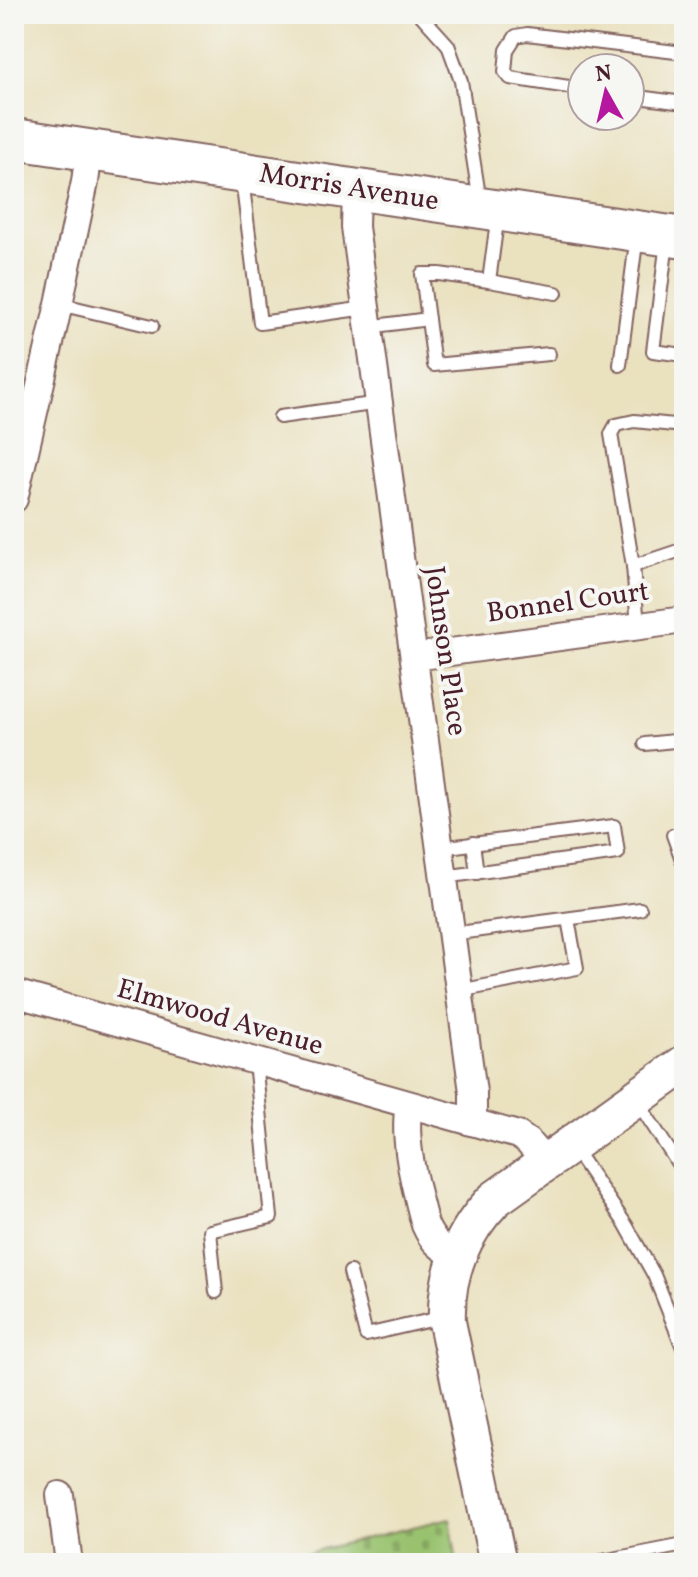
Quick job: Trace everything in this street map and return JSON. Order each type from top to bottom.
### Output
[{"type":"main road","name":"Morris Avenue","points":[[14,139],[663,235]]},
{"type":"main road","points":[[498,1563],[450,1339],[448,1289],[457,1256],[472,1224],[509,1187],[684,1064]]},
{"type":"street","points":[[14,499],[59,304],[89,151]]},
{"type":"street","name":"Johnson Place","points":[[356,189],[355,227],[473,1092],[471,1122]]},
{"type":"street","name":"Bonnel Court","points":[[414,657],[684,620]]},
{"type":"street","name":"Elmwood Avenue","points":[[14,993],[518,1135],[558,1153]]},
{"type":"street","points":[[409,1105],[407,1140],[425,1225],[437,1245],[457,1256]]},
{"type":"street","points":[[60,1495],[69,1563]]},
{"type":"lane","points":[[420,14],[448,45],[461,81],[490,210],[489,281]]},
{"type":"lane","points":[[566,87],[510,78],[505,72],[507,50],[516,36],[527,34],[684,53]]},
{"type":"lane","points":[[646,98],[684,103]]},
{"type":"lane","points":[[241,172],[260,323],[367,318],[428,319]]},
{"type":"lane","points":[[663,235],[653,351],[684,355]]},
{"type":"lane","points":[[620,365],[663,235]]},
{"type":"lane","points":[[549,354],[434,365],[422,274],[489,281],[556,293]]},
{"type":"lane","points":[[59,304],[152,326]]},
{"type":"lane","points":[[280,417],[379,403]]},
{"type":"lane","points":[[638,626],[633,566],[611,434],[616,425],[634,421],[684,426]]},
{"type":"lane","points":[[633,566],[684,549]]},
{"type":"lane","points":[[645,744],[684,740]]},
{"type":"lane","points":[[440,848],[614,826],[618,853],[444,877]]},
{"type":"lane","points":[[673,835],[684,865]]},
{"type":"lane","points":[[473,843],[477,873]]},
{"type":"lane","points":[[451,934],[640,909]]},
{"type":"lane","points":[[459,991],[577,968],[568,919]]},
{"type":"lane","points":[[216,1292],[210,1231],[271,1217],[255,1062]]},
{"type":"lane","points":[[635,1098],[684,1173]]},
{"type":"lane","points":[[558,1153],[626,1225],[654,1275],[684,1350]]},
{"type":"lane","points":[[350,1272],[366,1335],[447,1316]]},
{"type":"lane","points":[[592,1563],[684,1545]]},
{"type":"green space","points":[[450,1518],[457,1563],[264,1563]]}]
